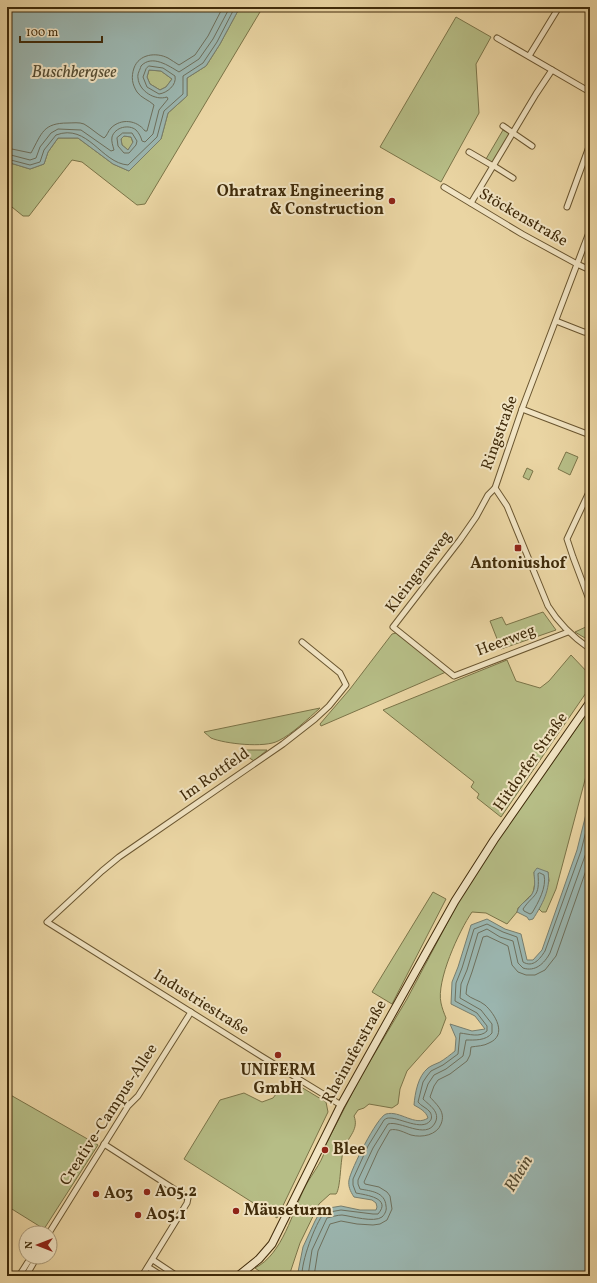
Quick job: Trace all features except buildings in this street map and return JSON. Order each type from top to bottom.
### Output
[{"type":"street","points":[[529,56],[559,7]]},
{"type":"street","points":[[497,38],[590,92]]},
{"type":"street","points":[[472,203],[536,94],[552,70]]},
{"type":"street","points":[[504,126],[532,146]]},
{"type":"street","points":[[566,207],[590,144]]},
{"type":"street","points":[[469,152],[513,178]]},
{"type":"street","name":"Stöckenstraße","points":[[444,187],[576,264],[590,270]]},
{"type":"street","name":"Ringstraße","points":[[590,230],[522,409],[495,488],[507,506],[548,606],[556,619],[568,632],[590,649]]},
{"type":"street","points":[[556,321],[584,332],[590,332]]},
{"type":"street","points":[[522,409],[590,435]]},
{"type":"street","name":"Kleingansweg","points":[[454,676],[393,627],[460,540],[488,495],[495,488]]},
{"type":"street","points":[[590,490],[567,539],[572,557],[590,602]]},
{"type":"street","name":"Heerweg","points":[[454,676],[568,632]]},
{"type":"street","name":"Im Rottfeld","points":[[47,922],[119,857],[283,744],[316,719],[329,706],[346,685],[340,673],[302,642]]},
{"type":"street","name":"Hitdorfer Straße","points":[[495,838],[590,702]]},
{"type":"street","name":"Rheinuferstraße","points":[[238,1276],[259,1259],[272,1244],[341,1105],[455,901],[495,838]]},
{"type":"street","name":"Industriestraße","points":[[47,922],[341,1105]]},
{"type":"street","name":"Creative-Campus-Allee","points":[[54,1225],[128,1106],[138,1096],[191,1012]]},
{"type":"street","points":[[104,1144],[188,1198],[187,1203],[142,1276]]},
{"type":"street","points":[[153,1260],[177,1276]]},
{"type":"street","points":[[19,1276],[26,1265]]},
{"type":"street","points":[[26,1276],[32,1265]]},
{"type":"street","points":[[148,1267],[162,1276]]},
{"type":"green space","points":[[240,7],[263,7],[145,204],[137,205],[82,162],[72,160],[29,216],[23,216],[7,203],[7,162],[30,169],[44,164],[48,152],[58,138],[78,138],[113,164],[129,171],[161,139],[168,113],[187,96],[187,78],[206,66]]},
{"type":"green space","points":[[456,17],[491,37],[476,64],[479,113],[441,182],[380,147]]},
{"type":"green space","points":[[149,70],[161,71],[172,79],[166,87],[160,90],[150,84],[147,77]]},
{"type":"green space","points":[[503,130],[510,134],[493,163],[486,159]]},
{"type":"green space","points":[[124,136],[131,137],[133,143],[128,150],[122,145],[121,139]]},
{"type":"green space","points":[[566,452],[578,457],[570,475],[558,469]]},
{"type":"green space","points":[[527,468],[533,471],[529,480],[523,477]]},
{"type":"green space","points":[[543,612],[556,630],[501,649],[490,621],[502,617],[506,625]]},
{"type":"green space","points":[[590,625],[590,641],[575,632]]},
{"type":"green space","points":[[396,633],[446,672],[321,726],[320,724],[350,689],[392,634]]},
{"type":"green space","points":[[571,655],[590,675],[588,690],[501,817],[477,798],[479,794],[471,787],[474,782],[383,710],[507,660],[516,681],[540,688],[549,681]]},
{"type":"green space","points":[[320,708],[288,735],[272,743],[255,745],[226,742],[211,738],[204,732]]},
{"type":"green space","points":[[590,709],[590,761],[556,889],[546,912],[542,912],[539,909],[549,881],[548,872],[534,872],[535,882],[533,893],[518,908],[517,912],[507,924],[486,913],[472,912],[455,943],[445,970],[440,994],[441,1005],[446,1018],[440,1034],[407,1071],[400,1089],[398,1104],[392,1108],[369,1104],[358,1110],[354,1116],[355,1125],[353,1132],[344,1148],[338,1191],[336,1194],[330,1194],[319,1204],[300,1243],[289,1276],[266,1276],[255,1268],[265,1262],[280,1243],[306,1185],[321,1160],[326,1144],[360,1078],[407,999],[460,899],[495,844]]},
{"type":"green space","points":[[243,750],[267,750],[254,761],[242,753]]},
{"type":"green space","points":[[433,892],[446,899],[392,1004],[372,992]]},
{"type":"green space","points":[[284,1084],[296,1084],[326,1102],[328,1112],[277,1218],[184,1159],[220,1100],[244,1093],[262,1102],[273,1098]]},
{"type":"green space","points":[[7,1093],[98,1145],[47,1225],[38,1225],[7,1206]]},
{"type":"water","name":"Buschbergsee","points":[[7,7],[240,7],[206,66],[187,78],[187,96],[168,113],[161,139],[129,171],[113,164],[78,138],[58,138],[48,152],[44,164],[30,169],[7,162]],"holes":[[[149,70],[161,71],[172,79],[166,87],[160,90],[150,84],[147,77]],[[124,136],[131,137],[133,142],[128,150],[122,145],[121,139]]]},
{"type":"water","name":"Rhein","points":[[590,798],[590,1276],[299,1276],[298,1272],[303,1247],[315,1221],[323,1209],[341,1206],[360,1210],[376,1210],[376,1203],[372,1200],[354,1197],[349,1186],[351,1174],[371,1133],[382,1117],[386,1114],[397,1114],[418,1121],[428,1118],[424,1112],[414,1105],[416,1090],[419,1080],[425,1071],[455,1051],[456,1038],[450,1024],[472,1031],[485,1029],[475,1016],[451,1004],[452,982],[471,925],[487,919],[505,929],[521,934],[527,960],[533,960],[542,950],[577,850]]},
{"type":"water","points":[[537,868],[548,872],[548,885],[540,908],[533,919],[529,920],[527,917],[517,912],[520,906],[532,895],[535,885],[534,872]]},
{"type":"place","name":"Ohratrax Engineering & Construction","points":[[392,201]]},
{"type":"place","name":"Antoniushof","points":[[518,548]]},
{"type":"place","name":"UNIFERM GmbH","points":[[278,1055]]},
{"type":"place","name":"Blee","points":[[325,1150]]},
{"type":"place","name":"A05.2","points":[[147,1192]]},
{"type":"place","name":"A03","points":[[96,1194]]},
{"type":"place","name":"Mäuseturm","points":[[236,1211]]},
{"type":"place","name":"A05.1","points":[[138,1215]]}]
